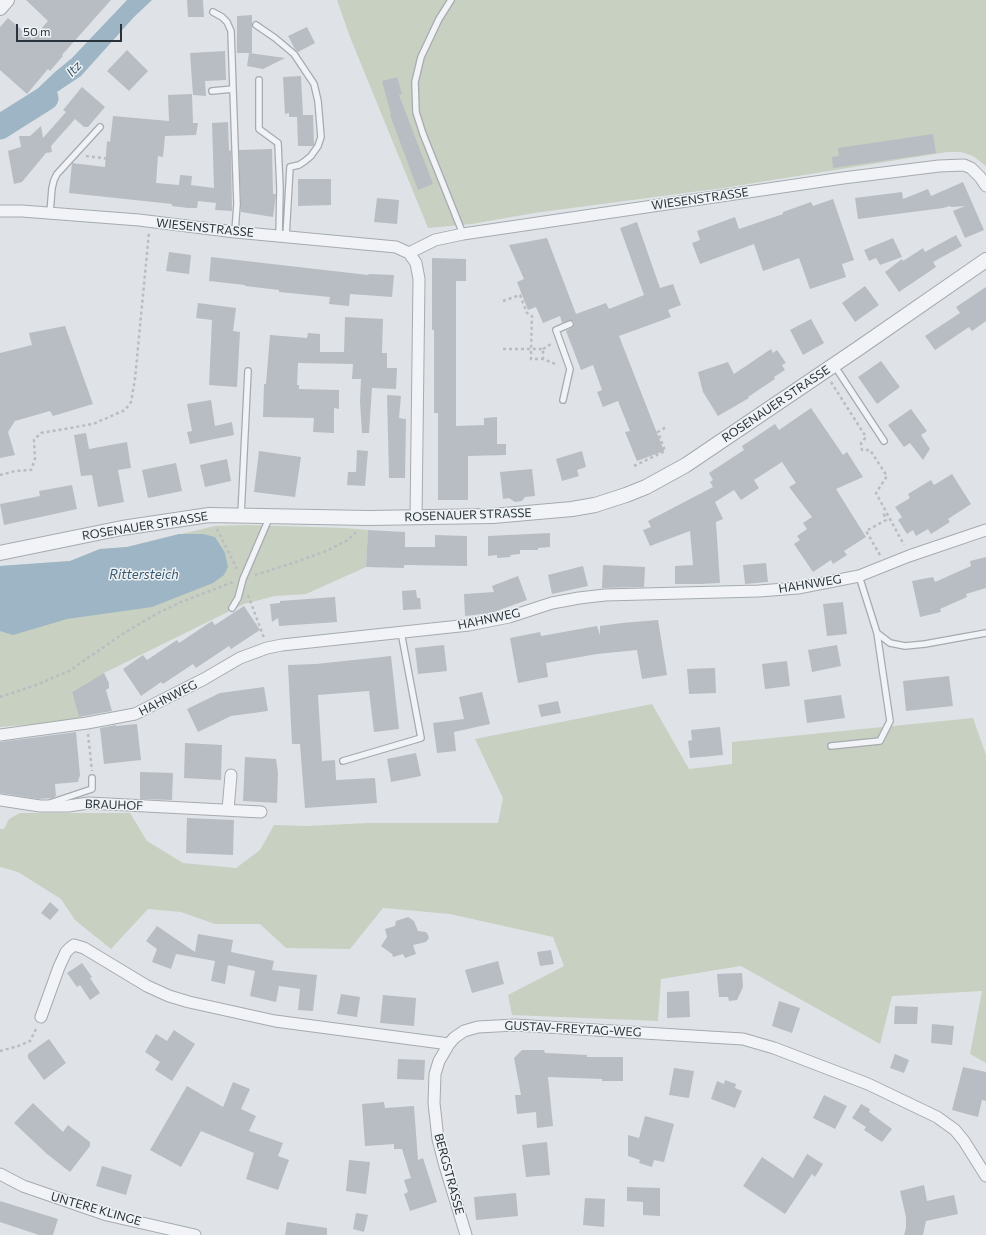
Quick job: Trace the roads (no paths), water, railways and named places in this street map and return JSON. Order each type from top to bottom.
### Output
[{"type":"street","points":[[0,8],[7,0]]},
{"type":"street","name":"WIESENSTRASSE","points":[[0,211],[50,213],[150,222],[235,232],[396,247],[409,253],[435,240],[463,234],[835,179],[939,166],[964,165],[971,168],[986,186]]},
{"type":"street","points":[[409,253],[416,263],[419,279],[416,517]]},
{"type":"street","name":"ROSENAUER STRASSE","points":[[0,553],[122,528],[209,515],[369,518],[493,516],[572,509],[595,505],[626,495],[659,480],[686,465],[986,260]]},
{"type":"street","name":"HAHNWEG","points":[[0,734],[87,723],[135,714],[204,679],[240,658],[267,648],[282,645],[469,625],[509,617],[552,603],[605,595],[759,591],[798,588],[859,576],[885,565],[986,530]]},
{"type":"street","points":[[228,810],[231,775]]},
{"type":"street","name":"BRAUHOF","points":[[0,800],[40,806],[68,806],[88,803],[261,812]]},
{"type":"street","points":[[41,1017],[59,967],[66,952],[74,945],[84,948],[147,986],[169,996],[189,1002],[275,1021],[449,1044]]},
{"type":"street","name":"GUSTAV-FREYTAG-WEG","points":[[449,1044],[454,1038],[464,1031],[478,1027],[514,1025],[743,1039],[774,1048],[868,1084],[938,1117],[955,1130],[964,1141],[986,1176]]},
{"type":"street","name":"BERGSTRASSE","points":[[449,1044],[439,1061],[435,1074],[434,1103],[438,1139],[466,1235]]},
{"type":"street","name":"UNTERE KLINGE","points":[[0,1174],[30,1188],[107,1215],[195,1235]]},
{"type":"lane","points":[[451,0],[439,19],[422,57],[415,82],[416,112],[423,134],[463,234]]},
{"type":"lane","points":[[214,12],[222,16],[227,22],[231,31],[237,204],[235,232]]},
{"type":"lane","points":[[256,25],[294,54],[314,84],[318,101],[321,137],[318,146],[306,162],[290,167],[283,236]]},
{"type":"lane","points":[[259,80],[258,129],[278,143],[283,236]]},
{"type":"lane","points":[[212,91],[233,89]]},
{"type":"lane","points":[[50,213],[52,188],[57,174],[100,127]]},
{"type":"lane","points":[[563,400],[570,369],[556,330],[570,324]]},
{"type":"lane","points":[[829,368],[884,441]]},
{"type":"lane","points":[[241,515],[248,371]]},
{"type":"lane","points":[[232,608],[238,598],[242,579],[270,516]]},
{"type":"lane","points":[[831,746],[880,741],[890,721],[877,633],[859,576]]},
{"type":"lane","points":[[343,761],[421,738],[401,632]]},
{"type":"lane","points":[[877,633],[890,643],[905,646],[986,633]]},
{"type":"lane","points":[[40,806],[92,789],[92,778]]},
{"type":"water","points":[[127,0],[152,0],[134,17],[81,76],[57,92],[39,117],[20,125],[13,106],[33,93],[72,58]]},
{"type":"water","name":"Rittersteich","points":[[179,534],[203,534],[215,537],[225,553],[228,567],[224,575],[213,583],[152,607],[67,619],[13,635],[0,631],[0,566],[70,561],[100,549],[127,547]]},
{"type":"waterway","name":"Itz","points":[[0,127],[46,98]]}]
